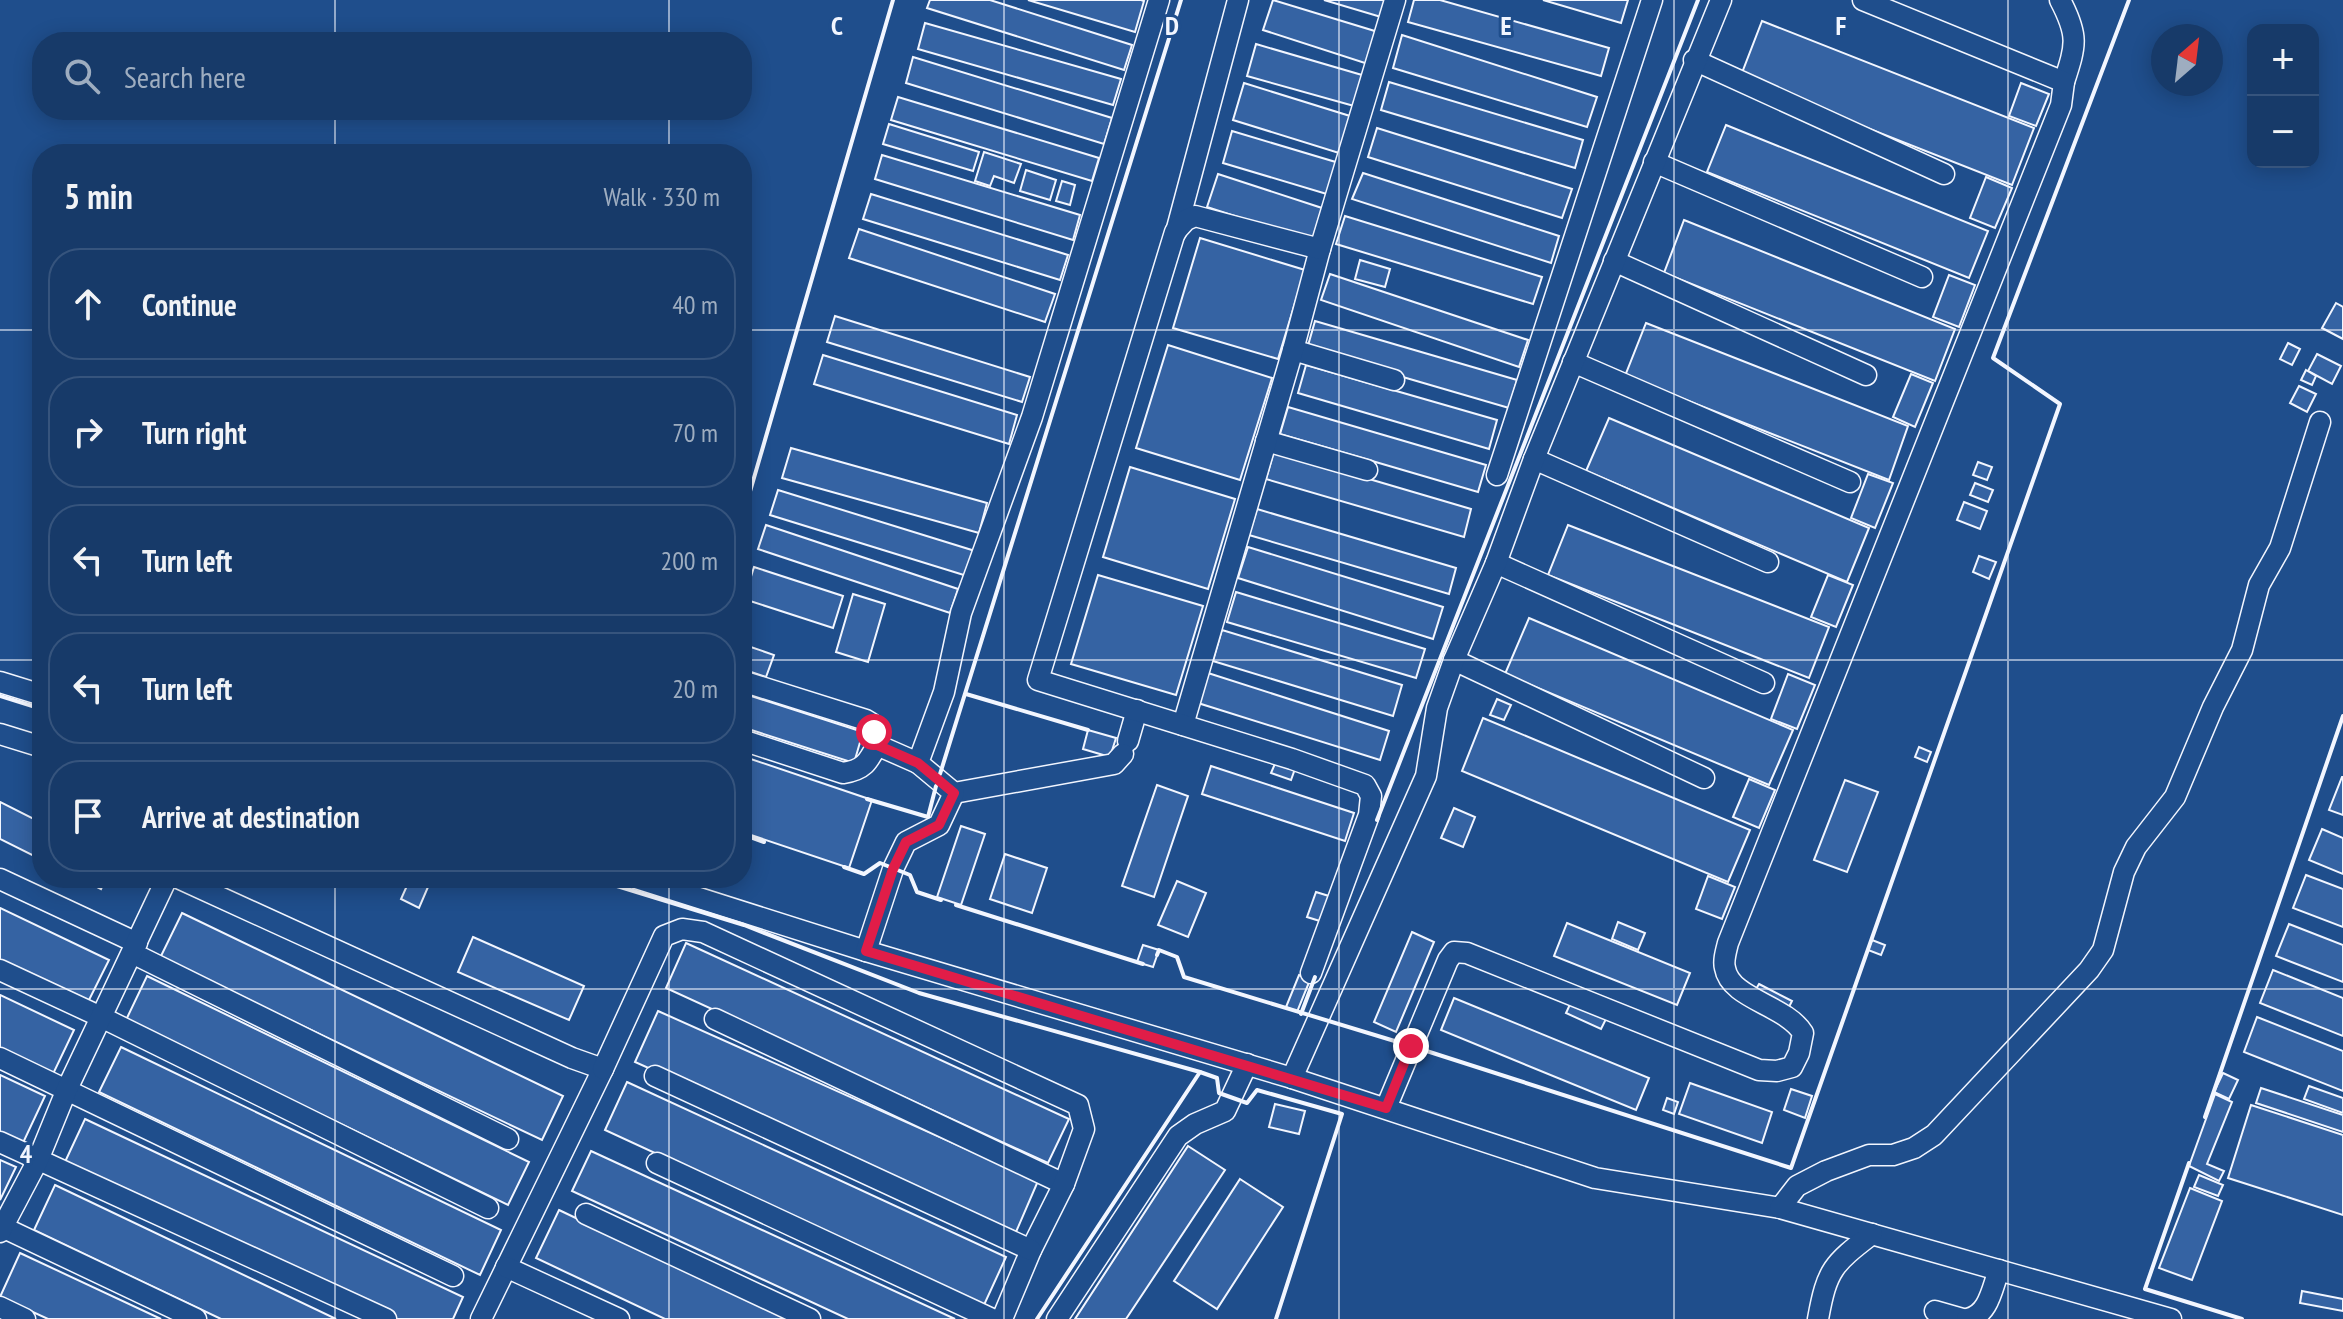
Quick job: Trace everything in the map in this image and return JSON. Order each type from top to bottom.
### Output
[{"type":"street","points":[[918,763],[944,692],[961,613],[1032,417],[1159,0]]},
{"type":"street","points":[[1238,0],[1175,232],[1038,680],[1365,785],[1371,796],[1369,815],[1311,973]]},
{"type":"street","points":[[1183,725],[1395,0]]},
{"type":"street","points":[[1497,475],[1652,0]]},
{"type":"street","points":[[1292,1078],[1426,776],[1437,708],[1454,660],[1496,563],[1534,459],[1721,0]]},
{"type":"street","points":[[1863,0],[2064,82]]},
{"type":"street","points":[[1386,1108],[1454,952],[1467,953],[1759,1070],[1777,1071],[1792,1067],[1803,1033],[1796,1022],[1750,996],[1728,979],[1724,966],[1728,943],[2061,105],[2074,50],[2074,37],[2073,24],[2060,0]]},
{"type":"street","points":[[1694,60],[1944,174]]},
{"type":"street","points":[[1654,162],[1922,277]]},
{"type":"street","points":[[1175,232],[1186,220],[1195,216],[1320,249]]},
{"type":"street","points":[[1614,261],[1866,375]]},
{"type":"street","points":[[1293,350],[1394,380]]},
{"type":"street","points":[[1573,362],[1850,482]]},
{"type":"street","points":[[1780,1208],[1797,1186],[1826,1171],[1869,1155],[1893,1155],[1914,1148],[1934,1135],[2089,970],[2103,950],[2124,872],[2136,847],[2175,797],[2213,707],[2242,650],[2259,585],[2280,548],[2320,422]]},
{"type":"street","points":[[1266,441],[1367,470]]},
{"type":"street","points":[[1534,459],[1768,562]]},
{"type":"street","points":[[1496,563],[1764,683]]},
{"type":"street","points":[[1454,660],[1704,778]]},
{"type":"street","points":[[0,682],[32,692]]},
{"type":"street","points":[[752,684],[866,720],[871,723],[877,745],[865,766],[858,771],[843,773],[752,743]]},
{"type":"street","points":[[954,793],[1114,764],[1125,748],[1137,710]]},
{"type":"street","points":[[0,734],[32,744]]},
{"type":"street","points":[[877,745],[918,763],[954,793]]},
{"type":"street","points":[[866,951],[893,869],[906,842],[939,825],[954,793]]},
{"type":"street","points":[[0,879],[508,1139]]},
{"type":"street","points":[[162,888],[67,1089],[38,1160],[1,1228],[196,1319]]},
{"type":"street","points":[[200,888],[572,1058],[603,1069]]},
{"type":"street","points":[[668,888],[866,951],[1292,1078],[1595,1178],[1780,1208],[2171,1319]]},
{"type":"street","points":[[481,1319],[664,936],[682,929],[703,932],[1078,1105],[1084,1129],[1064,1184],[1031,1250],[1002,1319]]},
{"type":"street","points":[[0,970],[488,1208]]},
{"type":"street","points":[[715,1019],[1064,1184]]},
{"type":"street","points":[[0,1058],[453,1276]]},
{"type":"street","points":[[1057,1319],[1178,1136],[1195,1124],[1225,1111],[1247,1064]]},
{"type":"street","points":[[655,1076],[1031,1250]]},
{"type":"street","points":[[0,1142],[386,1319]]},
{"type":"street","points":[[657,1163],[992,1319]]},
{"type":"street","points":[[586,1214],[810,1319]]},
{"type":"street","points":[[1818,1319],[1825,1286],[1837,1260],[1872,1234]]},
{"type":"street","points":[[506,1267],[619,1319]]},
{"type":"street","points":[[1935,1311],[1965,1319],[1976,1317],[1984,1310],[1999,1270]]},
{"type":"street","points":[[0,1307],[25,1319]]},
{"type":"building","points":[[930,0],[990,0],[1132,45],[1124,70],[927,8]]},
{"type":"building","points":[[1028,0],[1141,0],[1144,1],[1135,32]]},
{"type":"building","points":[[1273,0],[1378,32],[1368,64],[1263,30]]},
{"type":"building","points":[[1324,0],[1386,0],[1381,17]]},
{"type":"building","points":[[1414,0],[1440,0],[1609,48],[1601,76],[1408,22]]},
{"type":"building","points":[[1543,0],[1628,0],[1621,23]]},
{"type":"building","points":[[1762,21],[2034,128],[2012,185],[1740,78]]},
{"type":"building","points":[[925,23],[1121,79],[1113,105],[918,49]]},
{"type":"building","points":[[1402,35],[1597,97],[1587,127],[1393,68]]},
{"type":"building","points":[[1256,44],[1362,75],[1354,106],[1247,76]]},
{"type":"building","points":[[913,57],[1112,118],[1104,144],[906,83]]},
{"type":"building","points":[[1389,82],[1583,140],[1575,168],[1381,110]]},
{"type":"building","points":[[1244,83],[1350,116],[1339,153],[1233,120]]},
{"type":"building","points":[[2021,83],[2049,94],[2036,126],[2009,116]]},
{"type":"building","points":[[898,97],[1099,158],[1092,181],[891,120]]},
{"type":"building","points":[[889,124],[979,152],[973,171],[883,144]]},
{"type":"building","points":[[1726,125],[1988,231],[1969,278],[1707,172]]},
{"type":"building","points":[[1377,128],[1572,189],[1562,218],[1368,157]]},
{"type":"building","points":[[1232,131],[1339,163],[1330,195],[1223,163]]},
{"type":"building","points":[[984,152],[1021,164],[1014,183],[994,176],[990,186],[975,181]]},
{"type":"building","points":[[882,155],[1080,215],[1073,240],[875,179]]},
{"type":"building","points":[[1026,170],[1056,180],[1050,200],[1020,191]]},
{"type":"building","points":[[1363,173],[1559,236],[1551,263],[1352,199]]},
{"type":"building","points":[[1218,174],[1322,208],[1312,241],[1207,207]]},
{"type":"building","points":[[1986,177],[2012,188],[1995,228],[1970,218]]},
{"type":"building","points":[[1062,181],[1075,185],[1070,205],[1056,201]]},
{"type":"building","points":[[871,194],[1068,255],[1060,280],[863,219]]},
{"type":"building","points":[[1345,216],[1542,277],[1533,304],[1336,244]]},
{"type":"building","points":[[1684,220],[1955,329],[1935,381],[1664,273]]},
{"type":"building","points":[[859,229],[1055,294],[1045,322],[849,258]]},
{"type":"building","points":[[1200,238],[1305,270],[1278,359],[1173,328]]},
{"type":"building","points":[[1360,260],[1390,269],[1385,287],[1355,279]]},
{"type":"building","points":[[1330,274],[1528,340],[1519,367],[1321,300]]},
{"type":"building","points":[[1949,275],[1975,285],[1959,327],[1933,317]]},
{"type":"building","points":[[2336,303],[2343,307],[2343,339],[2322,328]]},
{"type":"building","points":[[835,316],[1030,377],[1022,402],[827,342]]},
{"type":"building","points":[[1315,321],[1517,380],[1509,408],[1307,349]]},
{"type":"building","points":[[1646,323],[1908,426],[1889,480],[1625,376]]},
{"type":"building","points":[[2288,343],[2300,349],[2292,365],[2280,359]]},
{"type":"building","points":[[1168,345],[1272,378],[1240,480],[1136,448]]},
{"type":"building","points":[[2317,354],[2341,366],[2332,384],[2308,371]]},
{"type":"building","points":[[823,355],[1017,415],[1009,444],[814,384]]},
{"type":"building","points":[[1306,365],[1497,420],[1489,449],[1298,393]]},
{"type":"building","points":[[2306,370],[2316,376],[2312,385],[2301,380]]},
{"type":"building","points":[[1911,374],[1933,383],[1915,427],[1893,417]]},
{"type":"building","points":[[2299,386],[2316,394],[2307,412],[2290,403]]},
{"type":"building","points":[[1288,407],[1486,465],[1478,492],[1280,434]]},
{"type":"building","points":[[1609,418],[1869,528],[1847,582],[1586,471]]},
{"type":"building","points":[[791,448],[987,503],[979,533],[782,478]]},
{"type":"building","points":[[1274,451],[1471,509],[1464,537],[1266,479]]},
{"type":"building","points":[[1978,462],[1992,467],[1987,480],[1973,475]]},
{"type":"building","points":[[1130,467],[1235,499],[1208,589],[1103,557]]},
{"type":"building","points":[[1868,474],[1893,483],[1875,528],[1851,518]]},
{"type":"building","points":[[1975,483],[1993,490],[1988,502],[1970,495]]},
{"type":"building","points":[[778,490],[975,551],[967,576],[770,515]]},
{"type":"building","points":[[1964,502],[1987,511],[1980,529],[1957,520]]},
{"type":"building","points":[[1257,509],[1456,568],[1449,594],[1249,535]]},
{"type":"building","points":[[766,525],[958,589],[950,613],[758,549]]},
{"type":"building","points":[[1568,525],[1829,627],[1809,678],[1548,575]]},
{"type":"building","points":[[1248,547],[1443,607],[1433,639],[1238,578]]},
{"type":"building","points":[[1979,556],[1996,562],[1989,579],[1973,572]]},
{"type":"building","points":[[754,567],[843,596],[833,628],[752,602]]},
{"type":"building","points":[[1098,575],[1203,606],[1176,695],[1071,664]]},
{"type":"building","points":[[1828,575],[1853,585],[1836,627],[1811,617]]},
{"type":"building","points":[[1236,592],[1425,649],[1416,678],[1227,622]]},
{"type":"building","points":[[853,594],[885,604],[868,662],[836,652]]},
{"type":"building","points":[[1529,618],[1793,730],[1769,785],[1505,674]]},
{"type":"building","points":[[1222,630],[1402,685],[1393,716],[1213,661]]},
{"type":"building","points":[[752,647],[774,655],[766,677],[752,672]]},
{"type":"building","points":[[1208,673],[1389,731],[1380,760],[1198,703]]},
{"type":"building","points":[[1788,674],[1815,685],[1797,729],[1771,719]]},
{"type":"building","points":[[752,696],[863,732],[854,763],[752,730]]},
{"type":"building","points":[[1497,699],[1511,705],[1504,720],[1490,715]]},
{"type":"building","points":[[1483,718],[1750,830],[1728,882],[1462,771]]},
{"type":"building","points":[[1088,730],[1116,738],[1110,757],[1083,749]]},
{"type":"building","points":[[1919,747],[1931,752],[1927,762],[1915,757]]},
{"type":"building","points":[[752,759],[872,800],[849,868],[752,835]]},
{"type":"building","points":[[1277,759],[1296,766],[1291,780],[1271,773]]},
{"type":"building","points":[[1211,766],[1354,813],[1345,841],[1202,794]]},
{"type":"building","points":[[2343,777],[2343,815],[2329,810]]},
{"type":"building","points":[[1749,779],[1775,790],[1759,828],[1733,817]]},
{"type":"building","points":[[1845,780],[1878,792],[1847,872],[1814,860]]},
{"type":"building","points":[[1157,785],[1188,796],[1154,897],[1122,886]]},
{"type":"building","points":[[0,802],[32,818],[32,855],[0,839]]},
{"type":"building","points":[[1454,808],[1475,817],[1463,847],[1441,838]]},
{"type":"building","points":[[961,826],[985,834],[961,905],[937,897]]},
{"type":"building","points":[[2322,829],[2343,838],[2343,874],[2309,860]]},
{"type":"building","points":[[1005,854],[1047,868],[1032,913],[990,899]]},
{"type":"building","points":[[2306,875],[2343,889],[2343,927],[2293,908]]},
{"type":"building","points":[[1708,876],[1735,887],[1722,919],[1696,909]]},
{"type":"building","points":[[1177,881],[1206,893],[1188,937],[1158,925]]},
{"type":"building","points":[[406,888],[428,888],[419,908],[401,899]]},
{"type":"building","points":[[1316,892],[1332,897],[1323,922],[1307,917]]},
{"type":"building","points":[[0,908],[109,960],[87,1004],[0,962]]},
{"type":"building","points":[[182,913],[563,1096],[542,1140],[160,958]]},
{"type":"building","points":[[1618,922],[1645,933],[1638,950],[1612,939]]},
{"type":"building","points":[[1567,923],[1690,973],[1677,1005],[1554,956]]},
{"type":"building","points":[[2289,924],[2343,945],[2343,982],[2276,956]]},
{"type":"building","points":[[1412,932],[1434,942],[1396,1032],[1374,1022]]},
{"type":"building","points":[[473,937],[584,986],[569,1020],[458,972]]},
{"type":"building","points":[[1872,940],[1885,945],[1881,955],[1868,950]]},
{"type":"building","points":[[686,943],[1069,1119],[1048,1163],[666,988]]},
{"type":"building","points":[[1143,945],[1159,950],[1153,967],[1137,962]]},
{"type":"building","points":[[2273,970],[2343,998],[2343,1036],[2260,1003]]},
{"type":"building","points":[[1299,975],[1310,980],[1297,1012],[1286,1007]]},
{"type":"building","points":[[147,976],[529,1162],[508,1205],[126,1020]]},
{"type":"building","points":[[1759,984],[1792,1001],[1787,1011],[1753,994]]},
{"type":"building","points":[[0,995],[74,1030],[53,1074],[0,1049]]},
{"type":"building","points":[[1454,998],[1649,1078],[1636,1110],[1441,1030]]},
{"type":"building","points":[[1572,1000],[1607,1017],[1601,1029],[1566,1013]]},
{"type":"building","points":[[658,1011],[1038,1181],[1016,1232],[635,1062]]},
{"type":"building","points":[[2257,1017],[2343,1051],[2343,1091],[2244,1052]]},
{"type":"building","points":[[121,1047],[501,1230],[480,1275],[99,1092]]},
{"type":"building","points":[[2223,1073],[2238,1080],[2229,1099],[2214,1092]]},
{"type":"building","points":[[0,1075],[45,1096],[22,1145],[0,1135]]},
{"type":"building","points":[[627,1082],[1006,1257],[984,1305],[605,1130]]},
{"type":"building","points":[[1690,1083],[1772,1112],[1762,1143],[1679,1114]]},
{"type":"building","points":[[2309,1086],[2343,1098],[2343,1113],[2304,1099]]},
{"type":"building","points":[[2261,1088],[2343,1115],[2343,1132],[2256,1103]]},
{"type":"building","points":[[1791,1089],[1812,1096],[1805,1118],[1784,1110]]},
{"type":"building","points":[[2215,1094],[2232,1102],[2207,1164],[2224,1171],[2219,1181],[2189,1166]]},
{"type":"building","points":[[1667,1098],[1678,1102],[1674,1114],[1663,1110]]},
{"type":"building","points":[[1275,1104],[1305,1111],[1299,1134],[1269,1127]]},
{"type":"building","points":[[2251,1105],[2343,1135],[2343,1215],[2228,1178]]},
{"type":"building","points":[[85,1119],[463,1297],[453,1319],[395,1319],[64,1164]]},
{"type":"building","points":[[1188,1146],[1225,1170],[1126,1319],[1075,1319]]},
{"type":"building","points":[[591,1151],[955,1319],[848,1319],[572,1191]]},
{"type":"building","points":[[0,1160],[16,1167],[0,1200]]},
{"type":"building","points":[[2199,1175],[2223,1185],[2218,1196],[2194,1187]]},
{"type":"building","points":[[1240,1179],[1283,1207],[1217,1309],[1174,1281]]},
{"type":"building","points":[[55,1185],[336,1319],[221,1319],[34,1230]]},
{"type":"building","points":[[2190,1188],[2222,1201],[2192,1280],[2159,1268]]},
{"type":"building","points":[[559,1210],[788,1319],[665,1319],[536,1258]]},
{"type":"building","points":[[20,1253],[161,1319],[48,1319],[0,1297]]},
{"type":"building","points":[[2302,1291],[2343,1299],[2343,1311],[2300,1303]]},
{"type":"wall","points":[[752,485],[893,0]]},
{"type":"wall","points":[[940,774],[1181,0]]},
{"type":"wall","points":[[1377,820],[1698,0]]},
{"type":"wall","points":[[1157,955],[1159,950],[1177,957],[1184,977],[1791,1168],[2060,404],[1993,358],[2129,0]]},
{"type":"wall","points":[[966,694],[1088,730]]},
{"type":"wall","points":[[0,696],[32,706]]},
{"type":"wall","points":[[2205,1117],[2343,716]]},
{"type":"wall","points":[[867,799],[928,817],[936,786]]},
{"type":"wall","points":[[752,838],[764,842]]},
{"type":"wall","points":[[844,867],[864,874],[880,863],[910,875],[917,892],[941,900]]},
{"type":"wall","points":[[624,888],[744,925],[919,993],[1200,1072],[1217,1078],[1219,1093],[1247,1103],[1257,1090],[1342,1114],[1276,1319]]},
{"type":"wall","points":[[956,905],[1143,964]]},
{"type":"wall","points":[[1301,1014],[1315,977]]},
{"type":"wall","points":[[1037,1319],[1200,1072]]},
{"type":"wall","points":[[2189,1163],[2145,1289],[2242,1319]]},
{"type":"route","points":[[874,732],[877,745],[918,763],[954,793],[939,825],[906,842],[893,869],[866,951],[1386,1108],[1411,1046]]}]
